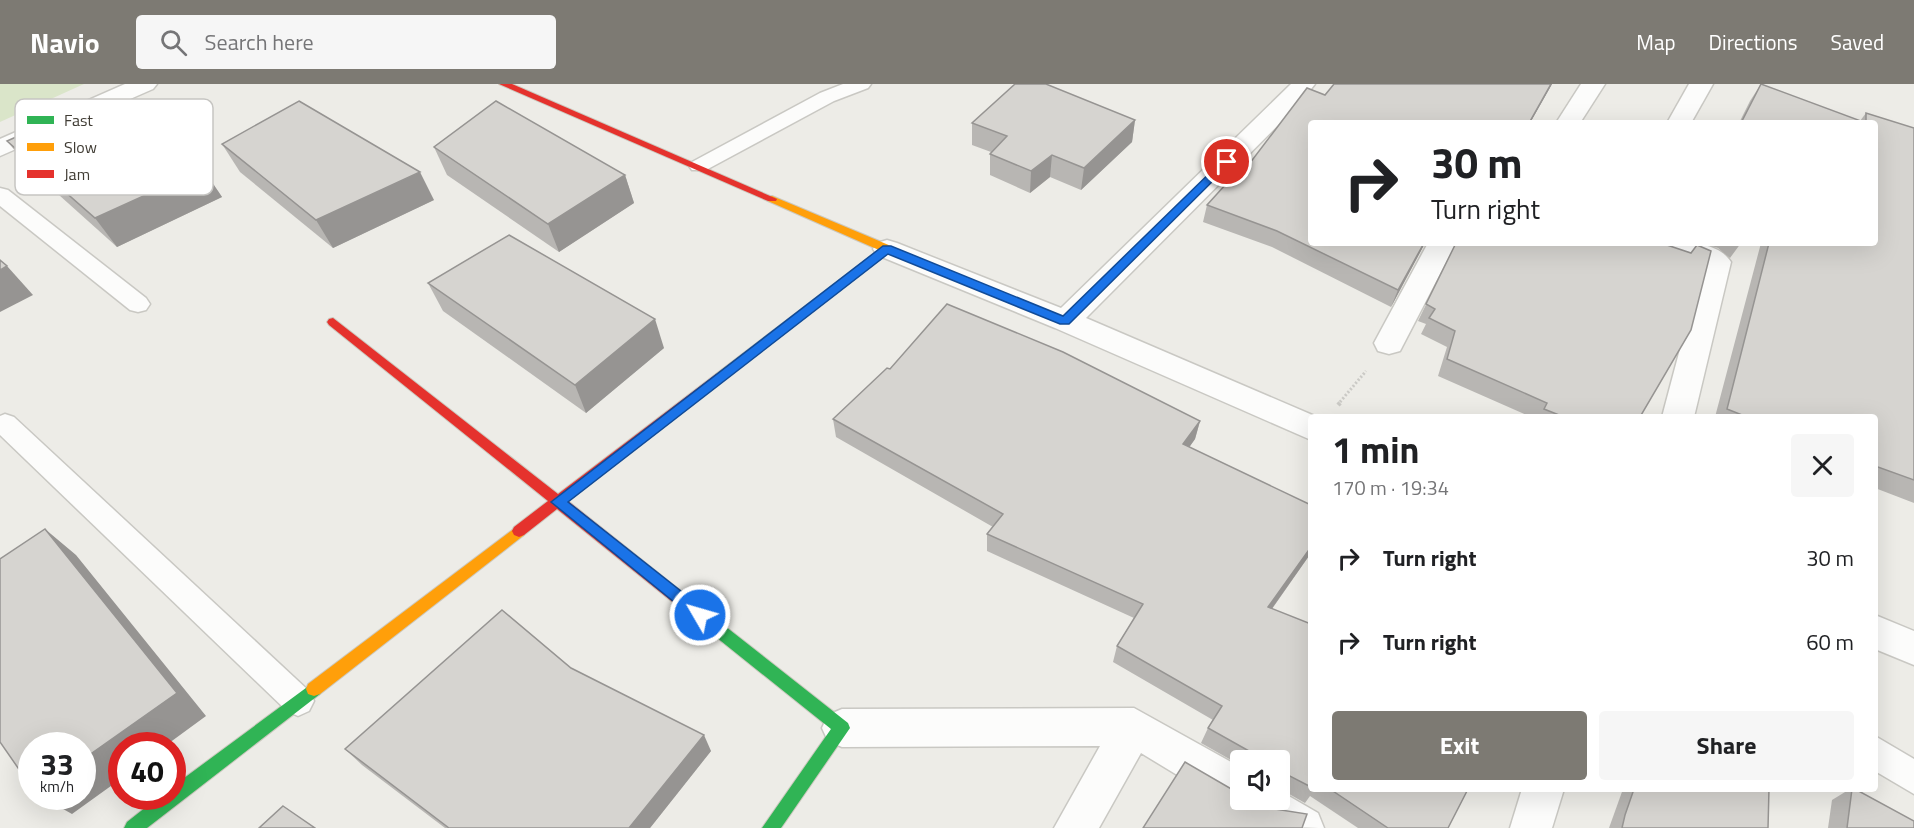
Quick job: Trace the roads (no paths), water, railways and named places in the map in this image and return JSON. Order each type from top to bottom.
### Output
[{"type":"street","points":[[111,99],[145,84]]},
{"type":"street","points":[[504,84],[699,166],[887,249],[1065,321],[1308,427]]},
{"type":"street","points":[[1065,321],[1292,98],[1303,84]]},
{"type":"street","points":[[1570,120],[1593,84]]},
{"type":"street","points":[[1681,120],[1701,84]]},
{"type":"street","points":[[0,148],[15,141]]},
{"type":"street","points":[[1389,343],[1440,246]]},
{"type":"street","points":[[1679,414],[1717,262],[1681,246]]},
{"type":"street","points":[[133,828],[887,249]]},
{"type":"street","points":[[333,322],[842,728],[1134,727],[1230,784]]},
{"type":"street","points":[[1878,633],[1914,648]]},
{"type":"street","points":[[1075,828],[1134,727]]},
{"type":"street","points":[[771,828],[842,728]]},
{"type":"street","points":[[1531,828],[1542,792]]},
{"type":"street","points":[[1273,810],[1304,828]]},
{"type":"lane","points":[[699,166],[827,97],[861,84]]},
{"type":"lane","points":[[0,195],[138,304]]},
{"type":"lane","points":[[5,424],[298,701]]},
{"type":"lane","points":[[1878,754],[1914,778]]}]
